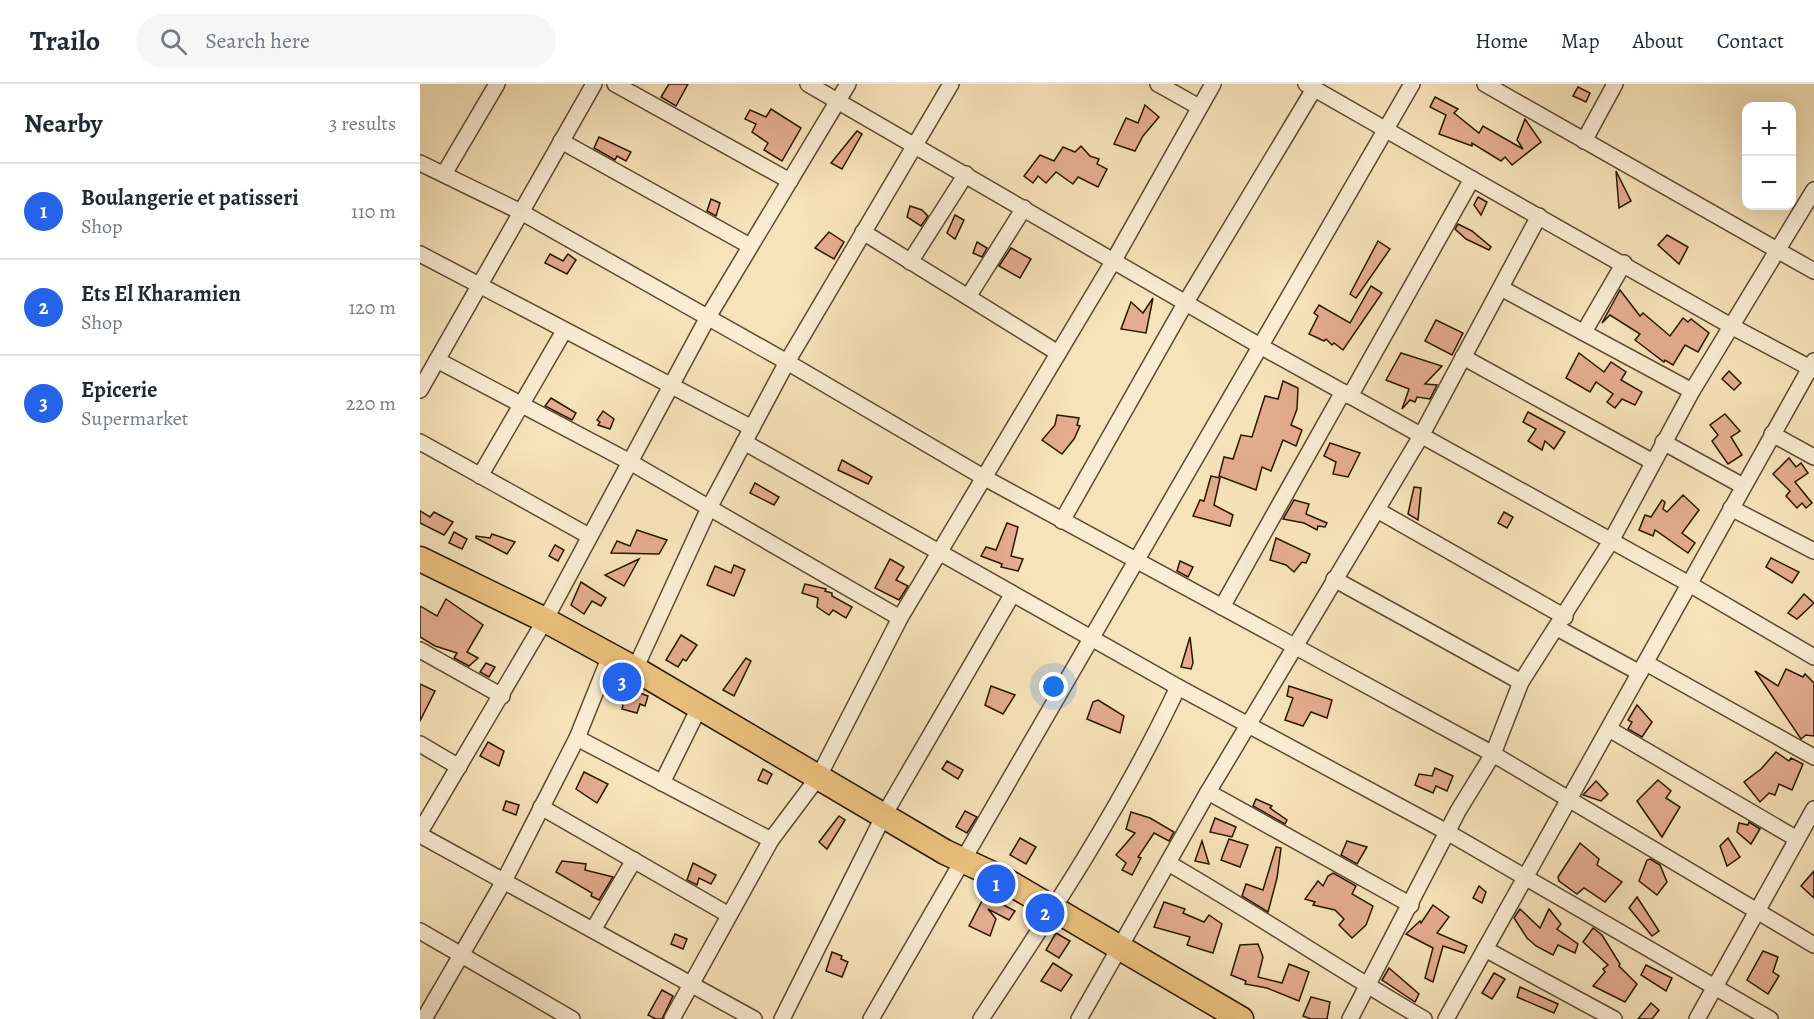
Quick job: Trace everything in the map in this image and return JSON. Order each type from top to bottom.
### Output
[{"type":"main road","points":[[420,559],[545,620],[635,669],[884,815],[1054,909],[1241,1019]]},
{"type":"street","points":[[444,174],[497,84]]},
{"type":"street","points":[[420,390],[594,84]]},
{"type":"street","points":[[615,84],[790,181]]},
{"type":"street","points":[[808,84],[1260,346],[1691,585],[1814,657]]},
{"type":"street","points":[[754,1019],[420,833],[545,620],[708,317],[848,84]]},
{"type":"street","points":[[635,669],[709,508],[787,362],[951,84]]},
{"type":"street","points":[[1158,84],[1199,107]]},
{"type":"street","points":[[672,1019],[693,985],[771,840],[819,776],[900,618],[1114,260],[1213,84]]},
{"type":"street","points":[[871,1019],[1412,84]]},
{"type":"street","points":[[1485,84],[1509,90],[1584,141],[1814,271]]},
{"type":"street","points":[[1584,141],[1615,84]]},
{"type":"street","points":[[1062,521],[1310,86],[1731,326],[1813,366],[1772,434],[1691,585],[1447,1019]]},
{"type":"street","points":[[561,141],[750,246]]},
{"type":"street","points":[[420,163],[521,212],[787,362],[983,477],[1494,754],[1568,801],[1814,945]]},
{"type":"street","points":[[910,262],[966,174]]},
{"type":"street","points":[[1222,607],[1472,179]]},
{"type":"street","points":[[1350,1019],[1447,832],[1494,754],[1521,682],[1611,541],[1692,391],[1814,190]]},
{"type":"street","points":[[968,297],[1024,208]]},
{"type":"street","points":[[1079,1019],[1208,792],[1420,436],[1539,216]]},
{"type":"street","points":[[863,232],[1058,353]]},
{"type":"street","points":[[420,254],[670,386],[1012,595],[1447,832],[1770,1019]]},
{"type":"street","points":[[1584,332],[1624,263]]},
{"type":"street","points":[[1501,288],[1692,391]]},
{"type":"street","points":[[480,476],[564,331]]},
{"type":"street","points":[[1463,357],[1653,462]]},
{"type":"street","points":[[437,360],[630,462],[900,618]]},
{"type":"street","points":[[1772,434],[1814,458]]},
{"type":"street","points":[[420,442],[589,536]]},
{"type":"street","points":[[1663,442],[1743,486]]},
{"type":"street","points":[[1731,508],[1814,551]]},
{"type":"street","points":[[1377,510],[1561,622],[1643,668],[1814,757]]},
{"type":"street","points":[[1334,579],[1521,682]]},
{"type":"street","points":[[782,1019],[884,815],[1012,595]]},
{"type":"street","points":[[420,650],[502,696]]},
{"type":"street","points":[[424,1019],[504,881],[577,738],[610,656]]},
{"type":"street","points":[[981,1019],[1054,909],[1150,749],[1179,687]]},
{"type":"street","points":[[662,783],[700,706]]},
{"type":"street","points":[[1609,729],[1797,839]]},
{"type":"street","points":[[577,738],[771,840]]},
{"type":"street","points":[[420,744],[459,767]]},
{"type":"street","points":[[1208,792],[1411,905]]},
{"type":"street","points":[[541,807],[729,915]]},
{"type":"street","points":[[1697,1019],[1814,809]]},
{"type":"street","points":[[593,930],[634,860]]},
{"type":"street","points":[[1168,863],[1263,918],[1367,986],[1424,1019]]},
{"type":"street","points":[[420,931],[572,1019]]},
{"type":"street","points":[[1485,949],[1614,1019]]},
{"type":"building","points":[[669,84],[688,84],[676,106],[661,97]]},
{"type":"building","points":[[1578,87],[1590,93],[1586,102],[1573,96]]},
{"type":"building","points":[[1435,97],[1458,109],[1454,113],[1479,133],[1483,126],[1523,149],[1517,140],[1525,119],[1541,142],[1512,165],[1505,157],[1501,161],[1472,143],[1472,146],[1439,134],[1446,115],[1430,107]]},
{"type":"building","points":[[1145,105],[1159,117],[1143,136],[1135,151],[1114,144],[1126,118],[1138,123]]},
{"type":"building","points":[[771,109],[801,128],[782,161],[764,150],[768,143],[752,132],[756,124],[745,119],[750,110],[766,117]]},
{"type":"building","points":[[857,131],[862,134],[842,169],[831,163]]},
{"type":"building","points":[[599,137],[631,152],[626,161],[617,156],[615,160],[594,148]]},
{"type":"building","points":[[1081,146],[1090,156],[1099,159],[1097,164],[1107,169],[1098,187],[1078,177],[1073,184],[1056,172],[1046,183],[1038,176],[1033,183],[1024,176],[1040,155],[1054,161],[1063,147],[1075,152]]},
{"type":"building","points":[[1616,171],[1631,201],[1619,208]]},
{"type":"building","points":[[1478,197],[1487,202],[1481,215],[1474,205]]},
{"type":"building","points":[[711,199],[720,203],[716,216],[707,211]]},
{"type":"building","points":[[910,206],[922,210],[928,216],[921,226],[907,217]]},
{"type":"building","points":[[955,215],[964,220],[955,239],[947,233]]},
{"type":"building","points":[[1458,224],[1472,231],[1491,247],[1489,250],[1466,239],[1455,229]]},
{"type":"building","points":[[829,232],[844,242],[834,259],[815,248]]},
{"type":"building","points":[[1667,235],[1688,247],[1679,264],[1658,245]]},
{"type":"building","points":[[1378,241],[1390,249],[1356,298],[1350,294]]},
{"type":"building","points":[[977,242],[987,248],[982,257],[973,253]]},
{"type":"building","points":[[1011,248],[1031,259],[1020,278],[999,266]]},
{"type":"building","points":[[550,254],[563,261],[568,254],[576,260],[567,274],[545,263]]},
{"type":"building","points":[[1371,286],[1382,293],[1343,350],[1326,339],[1324,341],[1309,334],[1318,316],[1314,313],[1319,305],[1350,323]]},
{"type":"building","points":[[1620,290],[1640,316],[1643,313],[1670,336],[1683,318],[1688,322],[1691,319],[1709,333],[1698,352],[1685,345],[1673,365],[1665,360],[1664,362],[1635,340],[1640,334],[1610,315],[1602,323]]},
{"type":"building","points":[[1153,298],[1146,333],[1121,329],[1131,302],[1143,313]]},
{"type":"building","points":[[1436,320],[1463,333],[1452,355],[1425,341]]},
{"type":"building","points":[[1401,353],[1442,366],[1425,384],[1437,385],[1430,399],[1417,397],[1415,402],[1410,400],[1402,409],[1409,389],[1386,380]]},
{"type":"building","points":[[1579,353],[1604,372],[1611,362],[1626,372],[1621,380],[1642,392],[1635,405],[1622,399],[1615,408],[1607,402],[1613,394],[1596,382],[1590,392],[1566,378]]},
{"type":"building","points":[[1729,371],[1741,383],[1734,390],[1722,379]]},
{"type":"building","points":[[1283,381],[1298,388],[1297,409],[1291,425],[1302,430],[1296,446],[1283,440],[1271,471],[1262,467],[1256,490],[1219,476],[1224,457],[1233,459],[1241,435],[1252,437],[1265,396],[1278,399]]},
{"type":"building","points":[[551,398],[576,413],[572,420],[545,406]]},
{"type":"building","points":[[603,411],[614,419],[610,429],[598,425],[600,422],[597,420]]},
{"type":"building","points":[[1528,412],[1565,432],[1554,449],[1545,441],[1542,450],[1528,441],[1536,429],[1523,422]]},
{"type":"building","points":[[1725,414],[1740,431],[1731,437],[1742,455],[1728,464],[1712,441],[1718,435],[1710,425]]},
{"type":"building","points":[[1057,415],[1079,418],[1077,425],[1080,426],[1074,439],[1062,454],[1042,440],[1055,425]]},
{"type":"building","points":[[1330,443],[1360,453],[1348,477],[1333,474],[1336,462],[1324,456]]},
{"type":"building","points":[[1789,458],[1796,467],[1801,463],[1808,473],[1795,482],[1812,503],[1806,508],[1802,503],[1797,508],[1786,496],[1790,491],[1773,474]]},
{"type":"building","points":[[842,460],[872,477],[868,484],[838,470]]},
{"type":"building","points":[[1211,476],[1220,478],[1214,505],[1233,515],[1230,526],[1193,516],[1200,500],[1204,501]]},
{"type":"building","points":[[755,483],[779,497],[774,505],[750,493]]},
{"type":"building","points":[[1414,487],[1421,488],[1418,520],[1408,514]]},
{"type":"building","points":[[1683,495],[1699,510],[1682,533],[1695,543],[1688,553],[1655,530],[1653,536],[1639,530],[1645,515],[1651,517],[1662,500],[1665,502],[1663,509],[1667,512]]},
{"type":"building","points":[[1294,500],[1309,504],[1306,514],[1327,523],[1325,527],[1318,526],[1317,530],[1304,523],[1283,519]]},
{"type":"building","points":[[420,511],[430,517],[434,512],[453,522],[444,535],[420,523]]},
{"type":"building","points":[[1504,512],[1513,517],[1507,528],[1498,523]]},
{"type":"building","points":[[1007,523],[1018,527],[1011,556],[1023,559],[1018,571],[1001,567],[1002,564],[981,556],[986,547],[996,550]]},
{"type":"building","points":[[637,530],[667,540],[659,554],[611,553],[617,541],[630,546]]},
{"type":"building","points":[[454,532],[467,539],[462,549],[449,543]]},
{"type":"building","points":[[492,534],[515,542],[507,554],[476,538],[476,536],[490,538]]},
{"type":"building","points":[[1276,538],[1310,554],[1306,563],[1302,562],[1294,572],[1286,565],[1270,560]]},
{"type":"building","points":[[555,545],[564,550],[558,561],[549,556]]},
{"type":"building","points":[[1771,558],[1799,572],[1792,583],[1766,567]]},
{"type":"building","points":[[639,559],[624,586],[605,575]]},
{"type":"building","points":[[890,559],[904,567],[896,580],[908,586],[899,600],[875,588]]},
{"type":"building","points":[[1180,561],[1193,567],[1188,577],[1177,571]]},
{"type":"building","points":[[734,565],[745,570],[734,596],[707,585],[715,566],[731,573]]},
{"type":"building","points":[[581,582],[606,598],[601,606],[592,601],[584,614],[571,605]]},
{"type":"building","points":[[805,584],[826,589],[825,591],[832,593],[832,596],[852,607],[846,618],[833,610],[829,615],[817,607],[818,598],[802,593]]},
{"type":"building","points":[[1804,594],[1814,603],[1797,619],[1788,613]]},
{"type":"building","points":[[446,599],[483,625],[467,652],[478,658],[469,666],[454,658],[457,653],[435,646],[420,637],[420,606],[437,616]]},
{"type":"building","points":[[681,635],[697,645],[686,661],[683,659],[678,667],[666,660]]},
{"type":"building","points":[[1190,637],[1193,663],[1191,669],[1181,667]]},
{"type":"building","points":[[746,658],[751,661],[734,696],[723,690]]},
{"type":"building","points":[[486,663],[495,667],[489,677],[480,672]]},
{"type":"building","points":[[1786,669],[1803,677],[1805,674],[1814,683],[1814,736],[1806,735],[1801,739],[1755,671],[1778,686]]},
{"type":"building","points":[[420,684],[435,691],[420,721]]},
{"type":"building","points":[[991,686],[1015,695],[1003,714],[985,705]]},
{"type":"building","points":[[1289,686],[1332,700],[1327,718],[1311,712],[1303,726],[1285,720],[1293,698],[1287,696]]},
{"type":"building","points":[[629,689],[648,696],[645,706],[640,704],[637,713],[622,709],[623,705],[615,699]]},
{"type":"building","points":[[1098,700],[1124,716],[1120,733],[1087,719],[1093,702]]},
{"type":"building","points":[[1637,705],[1652,722],[1642,737],[1628,729],[1632,722],[1628,720]]},
{"type":"building","points":[[488,742],[504,751],[499,766],[480,756]]},
{"type":"building","points":[[1776,752],[1789,761],[1791,758],[1803,764],[1792,790],[1779,784],[1775,795],[1769,793],[1760,802],[1744,782],[1761,769]]},
{"type":"building","points":[[947,761],[963,770],[958,779],[942,769]]},
{"type":"building","points":[[1435,768],[1453,776],[1447,791],[1436,786],[1433,793],[1415,785],[1419,774],[1432,776]]},
{"type":"building","points":[[763,769],[772,774],[767,784],[758,780]]},
{"type":"building","points":[[584,772],[608,784],[597,803],[576,789]]},
{"type":"building","points":[[1658,780],[1671,791],[1666,798],[1680,807],[1662,837],[1637,801]]},
{"type":"building","points":[[1596,781],[1608,794],[1601,801],[1583,795]]},
{"type":"building","points":[[1256,799],[1272,806],[1270,808],[1287,820],[1285,824],[1253,806]]},
{"type":"building","points":[[506,801],[519,805],[516,815],[503,810]]},
{"type":"building","points":[[965,811],[977,817],[967,833],[956,827]]},
{"type":"building","points":[[1131,812],[1150,818],[1174,832],[1169,841],[1154,833],[1138,857],[1141,858],[1132,875],[1122,870],[1126,863],[1116,855],[1135,833],[1126,829]]},
{"type":"building","points":[[839,816],[845,820],[827,849],[819,842]]},
{"type":"building","points":[[1215,818],[1236,827],[1232,837],[1210,832]]},
{"type":"building","points":[[1749,822],[1760,829],[1751,844],[1737,832],[1739,823],[1748,825]]},
{"type":"building","points":[[1020,838],[1036,847],[1026,864],[1010,855]]},
{"type":"building","points":[[1728,838],[1740,857],[1727,866],[1720,846]]},
{"type":"building","points":[[1229,839],[1248,845],[1240,867],[1221,860]]},
{"type":"building","points":[[1202,841],[1209,864],[1195,861]]},
{"type":"building","points":[[1347,841],[1367,847],[1357,864],[1341,855]]},
{"type":"building","points":[[1580,843],[1599,859],[1597,865],[1622,882],[1605,902],[1584,888],[1577,894],[1559,881],[1558,877]]},
{"type":"building","points":[[1276,847],[1281,848],[1277,878],[1268,912],[1242,896],[1246,884],[1263,890]]},
{"type":"building","points":[[1650,859],[1660,865],[1667,882],[1657,895],[1639,881],[1647,860]]},
{"type":"building","points":[[562,861],[586,864],[585,870],[613,877],[599,900],[591,896],[592,893],[556,872]]},
{"type":"building","points":[[693,863],[716,875],[711,884],[699,878],[697,885],[687,880]]},
{"type":"building","points":[[1814,871],[1814,898],[1801,886]]},
{"type":"building","points":[[1333,873],[1356,886],[1352,894],[1373,906],[1366,925],[1352,938],[1339,925],[1344,919],[1335,910],[1313,905],[1315,902],[1305,899],[1318,881],[1323,886],[1328,876]]},
{"type":"building","points":[[1479,886],[1486,892],[1482,903],[1473,898]]},
{"type":"building","points":[[985,895],[1015,911],[1009,920],[988,909],[996,919],[990,936],[969,926]]},
{"type":"building","points":[[1637,897],[1659,931],[1652,936],[1629,908]]},
{"type":"building","points":[[1164,902],[1185,909],[1183,913],[1204,922],[1209,915],[1222,924],[1213,953],[1187,945],[1190,937],[1154,927]]},
{"type":"building","points":[[1433,905],[1449,917],[1437,933],[1467,946],[1464,953],[1443,946],[1433,982],[1425,978],[1433,948],[1406,934],[1420,921],[1421,923]]},
{"type":"building","points":[[1520,909],[1540,928],[1549,909],[1561,924],[1557,929],[1578,944],[1575,953],[1558,945],[1553,955],[1536,946],[1527,938],[1514,918]]},
{"type":"building","points":[[1593,928],[1602,935],[1620,964],[1619,966],[1637,984],[1625,1002],[1593,986],[1608,965],[1583,942]]},
{"type":"building","points":[[1056,933],[1070,941],[1059,958],[1046,950]]},
{"type":"building","points":[[675,934],[687,939],[683,949],[671,944]]},
{"type":"building","points":[[1258,944],[1263,957],[1258,977],[1282,983],[1289,964],[1309,972],[1299,1001],[1267,988],[1245,984],[1246,981],[1231,975],[1240,945]]},
{"type":"building","points":[[1763,951],[1778,957],[1773,972],[1779,976],[1768,994],[1747,980]]},
{"type":"building","points":[[832,952],[842,956],[841,959],[848,962],[842,977],[826,971]]},
{"type":"building","points":[[1053,963],[1072,975],[1061,991],[1041,981]]},
{"type":"building","points":[[1646,965],[1672,978],[1666,991],[1641,975]]},
{"type":"building","points":[[1389,968],[1419,994],[1415,1002],[1382,980]]},
{"type":"building","points":[[1494,973],[1505,979],[1492,999],[1482,993]]},
{"type":"building","points":[[1520,987],[1558,1004],[1554,1013],[1517,997]]},
{"type":"building","points":[[662,990],[673,996],[662,1019],[656,1019],[648,1015]]},
{"type":"building","points":[[1311,997],[1330,1002],[1327,1019],[1311,1019],[1303,1016]]},
{"type":"building","points":[[1651,1003],[1659,1010],[1652,1019],[1638,1019]]},
{"type":"place","name":"Epicerie","points":[[622,682]]},
{"type":"place","name":"Boulangerie et patisseri","points":[[996,884]]},
{"type":"place","name":"Ets El Kharamien","points":[[1045,913]]}]
